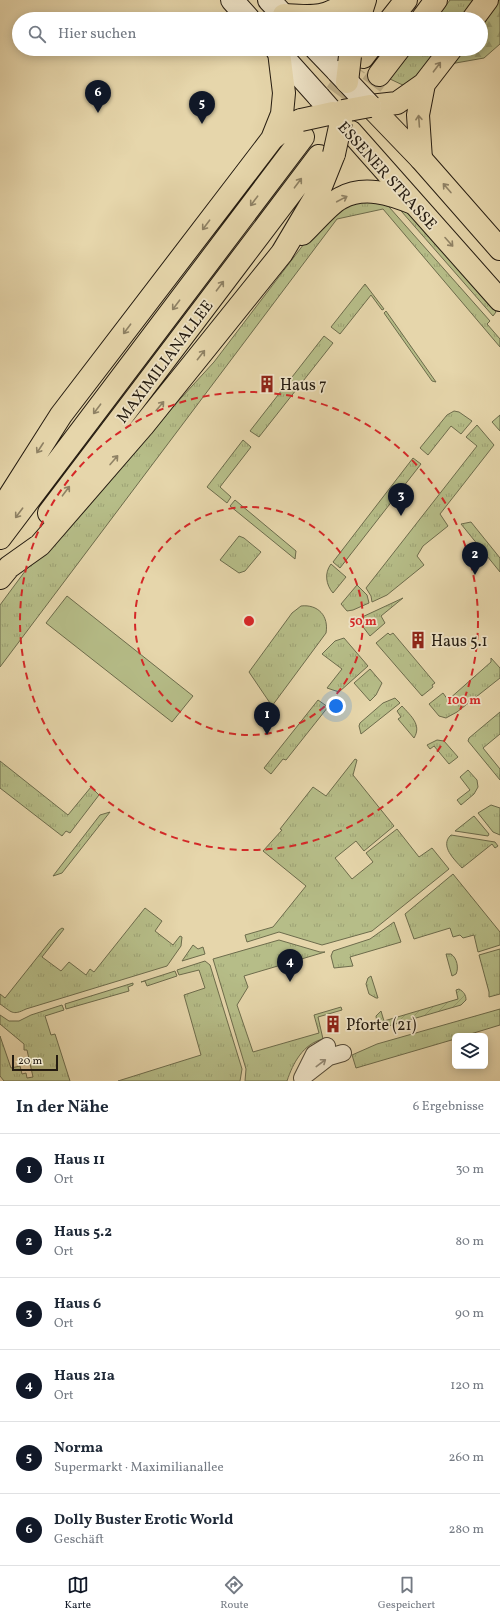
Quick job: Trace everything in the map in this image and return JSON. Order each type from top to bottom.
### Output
[{"type":"main road","points":[[232,0],[243,12]]},
{"type":"main road","points":[[269,0],[281,12]]},
{"type":"main road","points":[[336,12],[350,0]]},
{"type":"main road","points":[[361,12],[365,0]]},
{"type":"main road","points":[[397,12],[406,0]]},
{"type":"main road","points":[[427,12],[436,0]]},
{"type":"main road","points":[[479,12],[488,0]]},
{"type":"main road","points":[[272,139],[282,114],[284,93],[278,56]]},
{"type":"main road","name":"ESSENER STRASSE","points":[[283,56],[337,115],[500,300]]},
{"type":"main road","name":"ESSENER STRASSE","points":[[338,56],[353,61],[370,106],[421,159],[500,249]]},
{"type":"main road","points":[[379,75],[394,56]]},
{"type":"main road","points":[[0,511],[61,415],[272,139],[288,126],[302,128],[337,115],[370,106],[397,103],[424,84],[446,56]]},
{"type":"main road","points":[[4,573],[40,545],[177,385],[282,252],[320,189],[326,155],[353,61]]},
{"type":"main road","points":[[421,159],[418,115],[424,84]]},
{"type":"main road","name":"MAXIMILIANALLEE","points":[[0,538],[302,128]]},
{"type":"main road","name":"MAXIMILIANALLEE","points":[[4,573],[326,155]]},
{"type":"main road","points":[[282,252],[340,198],[363,191],[379,192],[413,203]]},
{"type":"street","points":[[301,1080],[314,1054],[327,1046]]},
{"type":"street","points":[[301,1080],[329,1057],[343,1053]]},
{"type":"green space","points":[[450,0],[475,0],[466,12],[441,12]]},
{"type":"green space","points":[[497,0],[500,0],[500,44],[488,54],[488,12]]},
{"type":"green space","points":[[408,56],[433,56],[417,77],[407,87],[390,79]]},
{"type":"green space","points":[[456,56],[486,56],[484,58],[450,64]]},
{"type":"green space","points":[[382,199],[490,321],[487,324],[500,339],[500,347],[383,209],[337,219],[0,667],[0,605],[34,559],[214,362],[326,215],[343,203]]},
{"type":"green space","points":[[395,204],[408,213],[496,312],[493,316]]},
{"type":"green space","points":[[365,284],[384,309],[382,310],[371,295],[340,334],[331,327]]},
{"type":"green space","points":[[386,311],[436,382],[432,381],[384,313]]},
{"type":"green space","points":[[324,336],[333,343],[259,437],[250,431]]},
{"type":"green space","points":[[454,411],[459,412],[472,421],[461,434],[451,426],[428,455],[420,448],[447,415]]},
{"type":"green space","points":[[500,415],[500,431],[492,422]]},
{"type":"green space","points":[[477,425],[494,445],[440,514],[448,526],[423,546],[417,556],[424,565],[387,595],[372,602],[371,596],[366,588],[477,446],[466,437]]},
{"type":"green space","points":[[243,440],[251,447],[220,487],[231,497],[227,503],[207,487]]},
{"type":"green space","points":[[413,458],[421,464],[340,568],[333,562]]},
{"type":"green space","points":[[235,500],[296,551],[295,559],[230,506]]},
{"type":"green space","points":[[471,522],[500,558],[500,572],[461,524]]},
{"type":"green space","points":[[239,536],[244,538],[261,552],[245,571],[239,573],[220,560]]},
{"type":"green space","points":[[331,564],[346,577],[333,593],[327,583],[327,571]]},
{"type":"green space","points":[[357,585],[367,595],[369,603],[347,611],[341,604]]},
{"type":"green space","points":[[67,596],[193,696],[172,722],[46,623]]},
{"type":"green space","points":[[403,598],[381,616],[385,623],[370,636],[360,623],[360,618]]},
{"type":"green space","points":[[301,606],[312,607],[321,612],[326,621],[326,633],[272,706],[249,672],[292,613]]},
{"type":"green space","points":[[388,633],[390,635],[393,633],[435,683],[432,685],[433,687],[422,696],[376,643]]},
{"type":"green space","points":[[344,638],[368,666],[339,692],[327,688],[342,669],[322,654],[335,641]]},
{"type":"green space","points":[[491,658],[500,668],[500,678],[457,712],[446,718],[439,716],[429,704],[443,693],[448,700],[491,662]]},
{"type":"green space","points":[[370,669],[382,683],[376,695],[370,701],[354,683]]},
{"type":"green space","points":[[395,698],[400,703],[361,734],[359,726],[360,723],[383,703]]},
{"type":"green space","points":[[318,700],[328,707],[286,760],[283,759],[271,774],[264,768]]},
{"type":"green space","points":[[402,706],[412,717],[416,725],[417,729],[414,738],[398,719],[401,717],[397,711]]},
{"type":"green space","points":[[500,712],[500,734],[483,748],[500,769],[500,780],[468,741],[469,738]]},
{"type":"green space","points":[[437,740],[444,741],[458,757],[449,764],[434,746],[430,749],[427,745]]},
{"type":"green space","points":[[355,759],[357,760],[353,775],[394,826],[364,851],[356,841],[335,858],[352,879],[373,862],[366,853],[397,829],[419,857],[432,848],[449,869],[372,931],[322,945],[279,932],[247,942],[245,935],[273,927],[306,886],[263,851],[282,830],[280,829],[313,787],[326,796]]},
{"type":"green space","points":[[0,761],[68,815],[91,787],[99,795],[70,833],[66,831],[62,836],[0,788]]},
{"type":"green space","points":[[468,770],[477,780],[478,787],[474,794],[461,805],[457,800],[470,790],[460,777]]},
{"type":"green space","points":[[491,805],[500,808],[500,835],[493,832],[478,813]]},
{"type":"green space","points":[[110,812],[62,873],[53,876],[100,815]]},
{"type":"green space","points":[[474,816],[489,834],[488,836],[455,831]]},
{"type":"green space","points":[[451,835],[495,842],[498,846],[495,848],[492,844],[462,868],[449,853],[447,848],[448,839]]},
{"type":"green space","points":[[453,874],[500,932],[500,945],[478,952],[474,935],[463,938],[460,935],[453,937],[450,928],[414,939],[405,914]]},
{"type":"green space","points":[[145,908],[162,921],[155,931],[173,945],[180,936],[182,937],[181,946],[167,966],[15,1013],[0,1004],[0,994],[5,998],[62,928],[64,929],[42,957],[61,971],[69,962],[86,975],[90,969],[94,972]]},
{"type":"green space","points":[[394,922],[401,942],[350,957],[353,966],[334,968],[331,956],[333,951],[370,939]]},
{"type":"green space","points":[[279,940],[320,952],[325,952],[244,976],[248,987],[237,1005],[253,1052],[319,1033],[314,1015],[341,1007],[342,1010],[318,1017],[323,1039],[310,1045],[304,1050],[292,1068],[287,1081],[245,1081],[246,1069],[213,959]]},
{"type":"green space","points":[[193,945],[198,949],[203,947],[205,954],[182,961]]},
{"type":"green space","points":[[500,949],[500,994],[489,997],[479,955]]},
{"type":"green space","points":[[446,954],[451,954],[455,958],[457,966],[456,974],[452,976]]},
{"type":"green space","points":[[205,961],[210,965],[242,1069],[240,1081],[118,1081],[201,1055],[184,995],[205,988],[199,970],[179,975],[177,970]]},
{"type":"green space","points":[[175,971],[177,976],[147,986],[145,981],[141,982]]},
{"type":"green space","points":[[371,976],[378,998],[369,994],[366,984],[368,978]]},
{"type":"green space","points":[[133,983],[133,985],[128,987],[129,991],[66,1009],[65,1004]]},
{"type":"green space","points":[[459,989],[466,998],[461,1005],[385,1027],[382,1027],[377,1023],[376,1016],[381,1011],[384,1021],[458,999],[456,990]]},
{"type":"green space","points":[[62,1005],[64,1010],[45,1016],[51,1035],[55,1034],[70,1081],[4,1081],[0,1076],[0,1036],[11,1068],[20,1066],[22,1074],[26,1073],[27,1078],[33,1077],[27,1050],[24,1050],[24,1044],[0,1024],[0,1015],[9,1021],[19,1021],[31,1015]]},
{"type":"green space","points":[[500,1009],[500,1025],[474,1033],[452,1033],[452,1040],[356,1068],[352,1055],[377,1044]]},
{"type":"tunnel","points":[[316,120],[356,66]]},
{"type":"tunnel","points":[[352,112],[379,75]]},
{"type":"place","name":"Dolly Buster Erotic World","points":[[98,113]]},
{"type":"place","name":"Norma","points":[[202,124]]},
{"type":"place","name":"Haus 7","points":[[267,384]]},
{"type":"place","name":"Haus 6","points":[[401,516]]},
{"type":"place","name":"Haus 5.2","points":[[475,575]]},
{"type":"place","name":"Haus 5.1","points":[[418,640]]},
{"type":"place","name":"Haus 11","points":[[267,735]]},
{"type":"place","name":"Haus 21a","points":[[290,982]]},
{"type":"place","name":"Pforte (21)","points":[[333,1024]]}]
